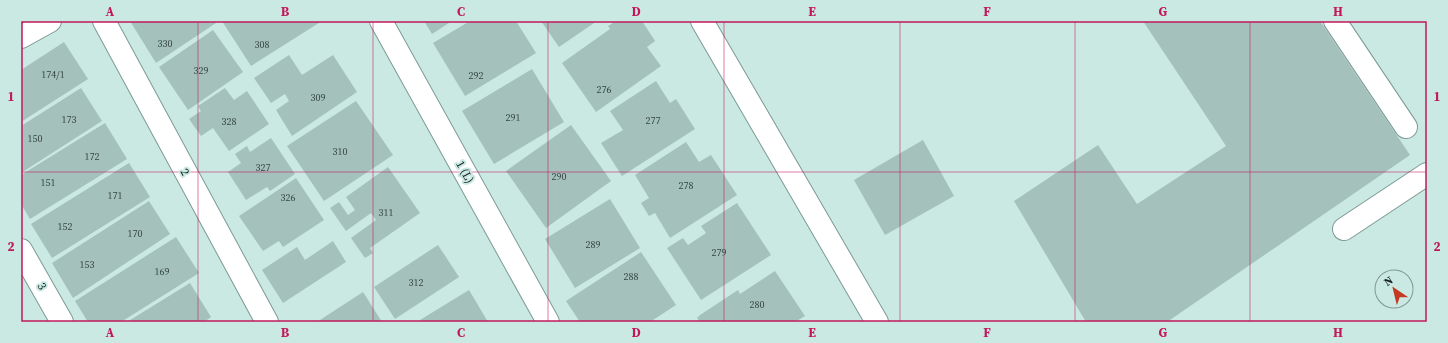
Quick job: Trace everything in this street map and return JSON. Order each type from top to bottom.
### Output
[{"type":"street","points":[[21,37],[50,21]]},
{"type":"street","name":"2","points":[[104,21],[267,322]]},
{"type":"street","name":"1 (L)","points":[[381,21],[548,322]]},
{"type":"street","points":[[702,21],[877,322]]},
{"type":"street","points":[[1335,21],[1406,127]]},
{"type":"street","points":[[1344,230],[1427,174]]},
{"type":"street","name":"3","points":[[21,250],[62,322]]},
{"type":"building","points":[[130,21],[215,21],[216,23],[156,63]]},
{"type":"building","points":[[222,21],[322,21],[251,66]]},
{"type":"building","points":[[424,21],[452,21],[432,34]]},
{"type":"building","points":[[470,21],[516,21],[536,53],[465,96],[433,43]]},
{"type":"building","points":[[541,21],[597,21],[559,47]]},
{"type":"building","points":[[616,21],[642,21],[655,41],[647,47],[661,66],[596,112],[562,63],[610,29],[608,26]]},
{"type":"building","points":[[1143,21],[1320,21],[1410,155],[1167,322],[1086,322],[1014,201],[1098,145],[1137,204],[1226,146]]},
{"type":"building","points":[[213,30],[243,72],[188,110],[159,67]]},
{"type":"building","points":[[64,42],[88,79],[21,122],[21,70]]},
{"type":"building","points":[[289,55],[302,75],[333,55],[357,92],[292,136],[276,110],[289,101],[285,94],[271,103],[254,78]]},
{"type":"building","points":[[532,69],[564,122],[494,164],[462,111]]},
{"type":"building","points":[[656,81],[670,103],[676,99],[695,129],[622,176],[601,143],[623,130],[610,111]]},
{"type":"building","points":[[81,88],[102,121],[21,173],[21,126]]},
{"type":"building","points":[[225,88],[234,100],[247,91],[269,124],[229,151],[213,128],[201,136],[189,119],[201,111],[198,106]]},
{"type":"building","points":[[356,101],[393,155],[324,201],[287,146]]},
{"type":"building","points":[[105,123],[127,159],[30,219],[21,204],[21,175]]},
{"type":"building","points":[[571,125],[611,181],[546,228],[506,171]]},
{"type":"building","points":[[271,138],[295,174],[270,191],[267,187],[246,200],[228,172],[241,163],[235,154],[247,146],[250,152]]},
{"type":"building","points":[[923,140],[954,196],[885,235],[854,180]]},
{"type":"building","points":[[686,142],[699,162],[711,155],[737,195],[670,238],[655,213],[649,216],[641,203],[649,198],[635,175]]},
{"type":"building","points":[[129,163],[150,197],[52,258],[31,224]]},
{"type":"building","points":[[388,167],[420,213],[370,248],[373,253],[365,258],[351,238],[376,220],[371,213],[346,231],[330,208],[339,202],[348,215],[355,210],[346,197]]},
{"type":"building","points":[[296,178],[324,220],[283,247],[279,241],[263,251],[239,216]]},
{"type":"building","points":[[610,199],[640,248],[575,288],[545,239]]},
{"type":"building","points":[[149,201],[170,234],[73,298],[52,263]]},
{"type":"building","points":[[737,203],[771,255],[701,300],[667,248],[683,238],[688,245],[706,233],[701,226]]},
{"type":"building","points":[[176,237],[199,273],[121,322],[88,322],[75,301]]},
{"type":"building","points":[[333,241],[346,262],[283,303],[262,270],[297,247],[305,260]]},
{"type":"building","points":[[438,245],[459,277],[395,319],[374,287]]},
{"type":"building","points":[[641,252],[676,305],[650,322],[580,322],[566,301]]},
{"type":"building","points":[[775,271],[805,316],[795,322],[700,322],[697,318],[738,290],[740,294]]},
{"type":"building","points":[[190,283],[211,317],[204,322],[127,322]]},
{"type":"building","points":[[469,290],[488,322],[422,322],[420,320]]},
{"type":"building","points":[[363,292],[382,322],[317,322]]}]
